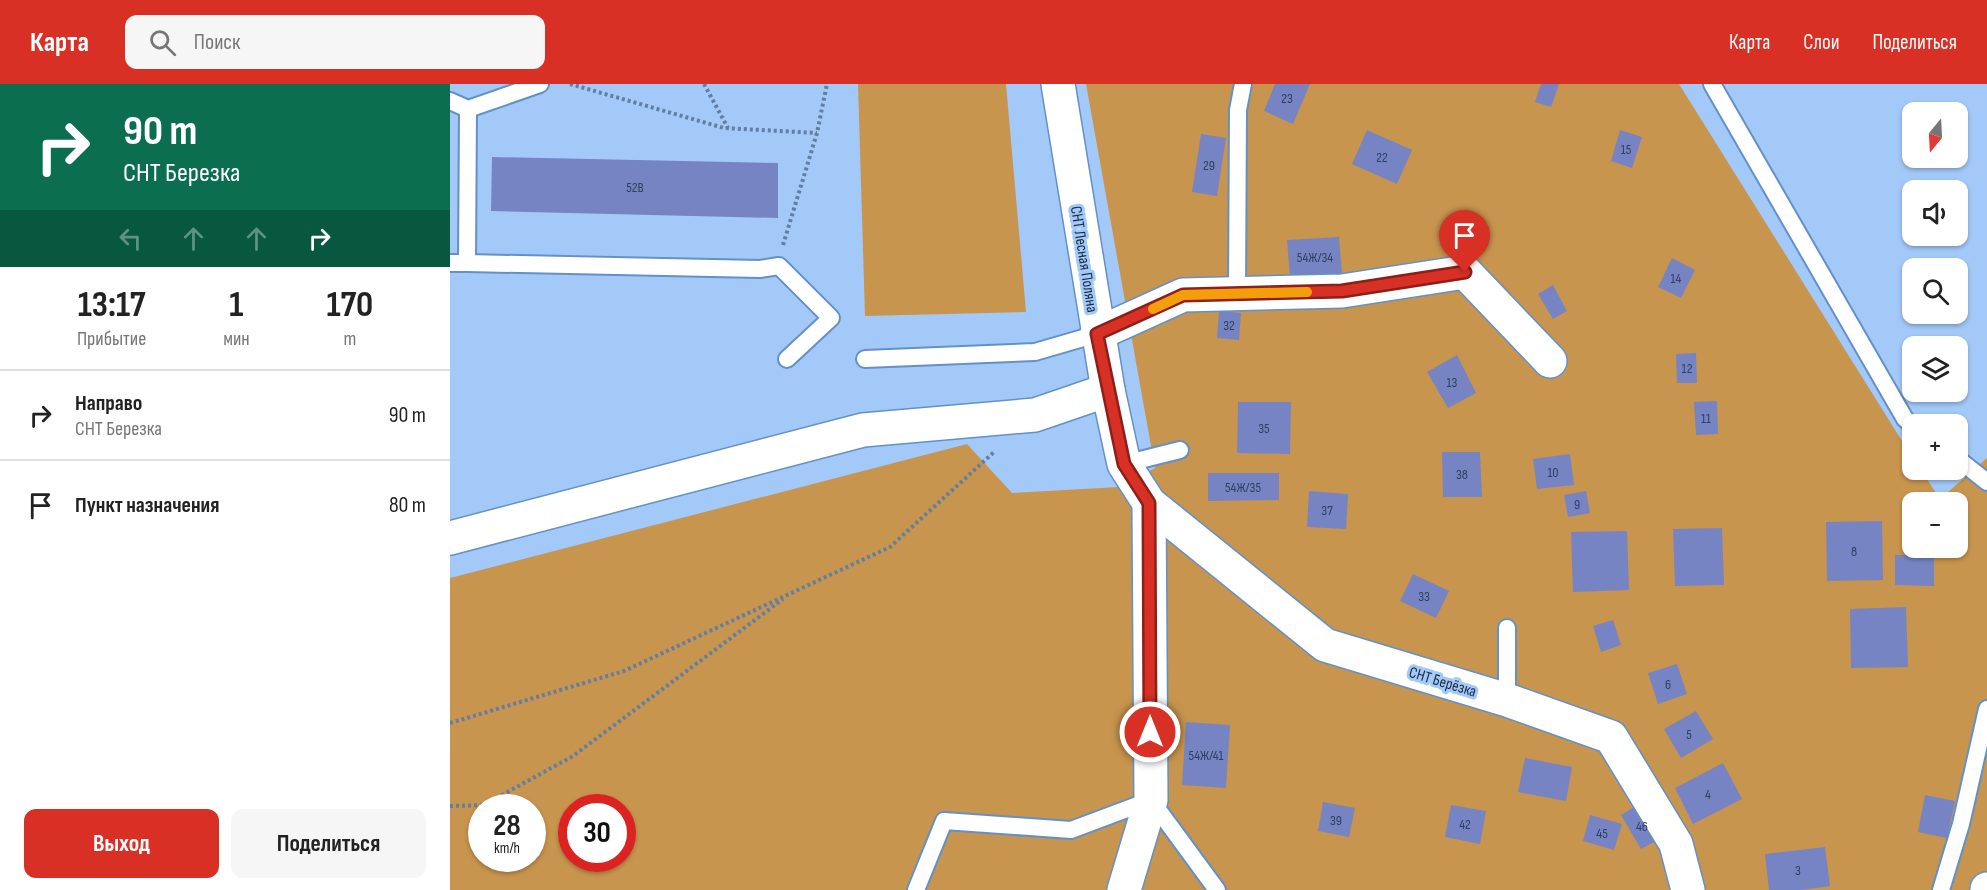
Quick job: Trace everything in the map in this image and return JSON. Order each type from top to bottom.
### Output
[{"type":"street","name":"СНТ Лесная Поляна","points":[[1058,84],[1097,334],[1124,464],[1149,503]]},
{"type":"street","points":[[1097,334],[1183,295],[1342,291],[1465,272],[1550,361]]},
{"type":"street","points":[[450,538],[863,430],[1035,415],[1108,390]]},
{"type":"street","points":[[1124,890],[1151,800],[1149,503]]},
{"type":"street","name":"СНТ Берёзка","points":[[1149,503],[1324,645],[1507,700],[1611,737],[1676,844],[1688,890]]},
{"type":"lane","points":[[450,101],[468,110],[540,84]]},
{"type":"lane","points":[[1237,293],[1238,110],[1243,84]]},
{"type":"lane","points":[[1712,84],[1902,414]]},
{"type":"lane","points":[[468,110],[459,263],[760,269],[779,266],[831,318],[787,359]]},
{"type":"lane","points":[[866,358],[1035,352],[1097,334]]},
{"type":"lane","points":[[1124,464],[1180,450]]},
{"type":"lane","points":[[1968,467],[1987,482]]},
{"type":"lane","points":[[1507,628],[1507,700]]},
{"type":"lane","points":[[1941,890],[1960,824],[1987,709]]},
{"type":"lane","points":[[916,890],[944,821],[1071,830],[1151,800],[1217,890]]},
{"type":"path","points":[[570,84],[729,128],[816,133]]},
{"type":"path","points":[[705,84],[729,128]]},
{"type":"path","points":[[760,269],[778,258],[816,133],[827,84]]},
{"type":"path","points":[[450,723],[624,671],[890,547],[1035,415]]},
{"type":"path","points":[[450,806],[484,805],[573,756],[791,593]]},
{"type":"shaded area","points":[[858,84],[1006,84],[1026,312],[865,316]]},
{"type":"shaded area","points":[[1086,84],[1679,84],[1902,441],[1902,480],[1928,480],[1935,492],[1902,492],[1902,558],[1968,558],[1968,492],[1948,492],[1962,480],[1968,480],[1968,475],[1987,458],[1987,890],[450,890],[450,578],[967,444],[1012,493],[1119,487],[1155,468]]},
{"type":"building","points":[[1275,84],[1310,84],[1293,124],[1264,111]]},
{"type":"building","points":[[1541,84],[1559,84],[1551,107],[1535,102]]},
{"type":"building","points":[[1367,130],[1412,150],[1397,184],[1352,164]]},
{"type":"building","points":[[1620,130],[1642,137],[1632,168],[1611,161]]},
{"type":"building","points":[[1201,134],[1226,138],[1217,196],[1192,192]]},
{"type":"building","points":[[492,157],[778,163],[778,218],[491,211]]},
{"type":"building","points":[[1339,237],[1342,274],[1290,277],[1287,240]]},
{"type":"building","points":[[1672,258],[1695,270],[1681,298],[1658,287]]},
{"type":"building","points":[[1553,285],[1567,311],[1553,319],[1538,294]]},
{"type":"building","points":[[1219,311],[1241,313],[1239,340],[1217,338]]},
{"type":"building","points":[[1696,353],[1697,383],[1677,383],[1676,354]]},
{"type":"building","points":[[1457,355],[1476,393],[1448,408],[1427,372]]},
{"type":"building","points":[[1717,401],[1718,434],[1696,435],[1694,402]]},
{"type":"building","points":[[1238,402],[1291,402],[1290,454],[1237,453]]},
{"type":"building","points":[[1442,452],[1480,452],[1482,497],[1443,497]]},
{"type":"building","points":[[1570,454],[1574,485],[1537,489],[1533,459]]},
{"type":"building","points":[[1208,473],[1279,473],[1279,500],[1208,501]]},
{"type":"building","points":[[1309,491],[1348,494],[1346,529],[1307,527]]},
{"type":"building","points":[[1586,491],[1590,513],[1568,517],[1564,495]]},
{"type":"building","points":[[1882,521],[1883,580],[1827,581],[1826,522]]},
{"type":"building","points":[[1722,528],[1724,585],[1675,586],[1673,529]]},
{"type":"building","points":[[1627,531],[1629,590],[1573,592],[1571,532]]},
{"type":"building","points":[[1895,555],[1902,555],[1902,558],[1934,558],[1934,586],[1895,585]]},
{"type":"building","points":[[1413,574],[1449,591],[1436,618],[1400,601]]},
{"type":"building","points":[[1906,607],[1908,667],[1851,668],[1850,609]]},
{"type":"building","points":[[1613,620],[1621,645],[1601,652],[1593,626]]},
{"type":"building","points":[[1677,664],[1687,694],[1658,704],[1648,673]]},
{"type":"building","points":[[1696,711],[1713,739],[1681,758],[1664,729]]},
{"type":"building","points":[[1186,722],[1230,725],[1226,788],[1182,785]]},
{"type":"building","points":[[1525,758],[1572,767],[1566,801],[1518,792]]},
{"type":"building","points":[[1723,763],[1742,799],[1693,824],[1675,788]]},
{"type":"building","points":[[1925,795],[1955,801],[1947,838],[1918,832]]},
{"type":"building","points":[[1323,802],[1355,808],[1349,837],[1318,831]]},
{"type":"building","points":[[1642,802],[1663,837],[1641,849],[1621,815]]},
{"type":"building","points":[[1451,805],[1486,811],[1480,844],[1445,837]]},
{"type":"building","points":[[1590,815],[1622,824],[1614,850],[1583,841]]},
{"type":"building","points":[[1825,847],[1830,886],[1801,890],[1769,890],[1765,854]]},
{"type":"slow traffic","points":[[1153,309],[1183,295],[1307,292]]},
{"type":"route","points":[[1150,732],[1149,503],[1124,464],[1097,334],[1183,295],[1342,291],[1465,272]]}]
